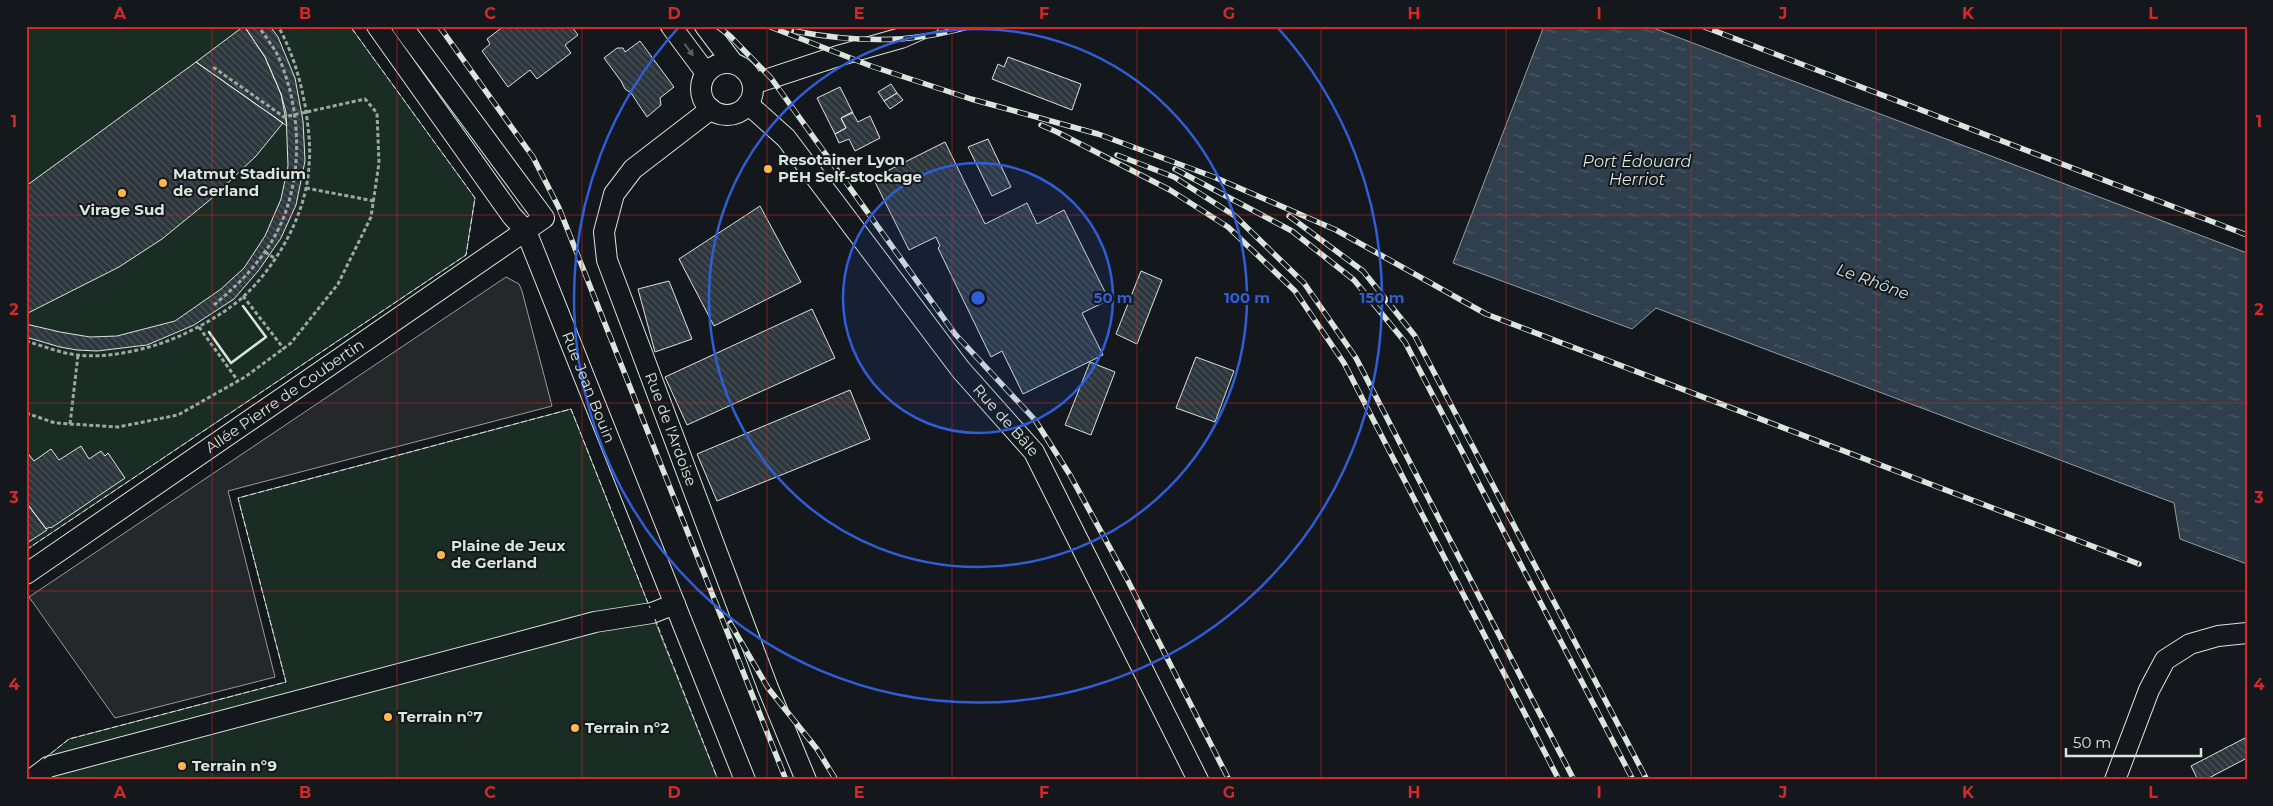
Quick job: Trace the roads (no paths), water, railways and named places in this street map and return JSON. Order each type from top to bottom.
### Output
[{"type":"street","name":"Rue Jean Bouin","points":[[377,26],[512,216],[526,231],[745,780]]},
{"type":"street","name":"Allée Pierre de Coubertin","points":[[26,574],[544,218],[402,26]]},
{"type":"street","points":[[671,26],[706,73]]},
{"type":"street","points":[[705,26],[733,63],[746,71],[750,94]]},
{"type":"street","points":[[733,63],[718,64],[706,73],[700,88],[702,96],[711,109],[726,115],[735,114],[750,94],[841,54],[901,38],[928,26]]},
{"type":"street","name":"Rue de Bâle","points":[[750,94],[786,138],[961,370],[1034,452],[1198,780]]},
{"type":"street","name":"Rue de l'Ardoise","points":[[711,109],[632,169],[614,194],[604,232],[607,260],[768,688],[806,780]]},
{"type":"street","points":[[31,780],[48,767],[57,764],[595,622],[652,613],[675,604]]},
{"type":"street","points":[[2114,780],[2149,690],[2165,660],[2190,644],[2218,636],[2247,633]]},
{"type":"water","name":"Port Édouard Herriot","points":[[1544,26],[1648,26],[2247,253],[2247,564],[2180,539],[2174,503],[1656,308],[1632,329],[1453,263]]},
{"type":"railway","points":[[439,26],[533,157],[559,208],[786,780]]},
{"type":"railway","points":[[717,26],[730,36],[771,78],[955,334],[1035,420],[1070,475],[1127,579],[1229,780]]},
{"type":"railway","points":[[768,26],[871,66],[971,99],[1098,134],[1214,177],[1336,230],[1486,314],[2139,564]]},
{"type":"railway","points":[[794,31],[843,38],[876,40],[931,35],[971,26]]},
{"type":"railway","points":[[1702,26],[2247,235]]},
{"type":"railway","points":[[1041,125],[1170,190],[1228,227],[1295,291],[1344,363],[1559,780]]},
{"type":"railway","points":[[1117,155],[1174,177],[1235,216],[1304,283],[1356,358],[1574,780]]},
{"type":"railway","points":[[1175,169],[1292,231],[1354,280],[1405,342],[1633,780]]},
{"type":"railway","points":[[1289,216],[1363,271],[1415,336],[1647,780]]},
{"type":"railway","points":[[730,623],[768,688],[817,749],[836,780]]},
{"type":"place","name":"Resotainer Lyon PEH Self-stockage","points":[[768,169]]},
{"type":"place","name":"Matmut Stadium de Gerland","points":[[163,183]]},
{"type":"place","name":"Virage Sud","points":[[122,193]]},
{"type":"place","name":"Plaine de Jeux de Gerland","points":[[441,555]]},
{"type":"place","name":"Terrain n°7","points":[[388,717]]},
{"type":"place","name":"Terrain n°2","points":[[575,728]]},
{"type":"place","name":"Terrain n°9","points":[[182,766]]},
{"type":"water label","name":"Le Rhône","points":[[1873,281]]}]
